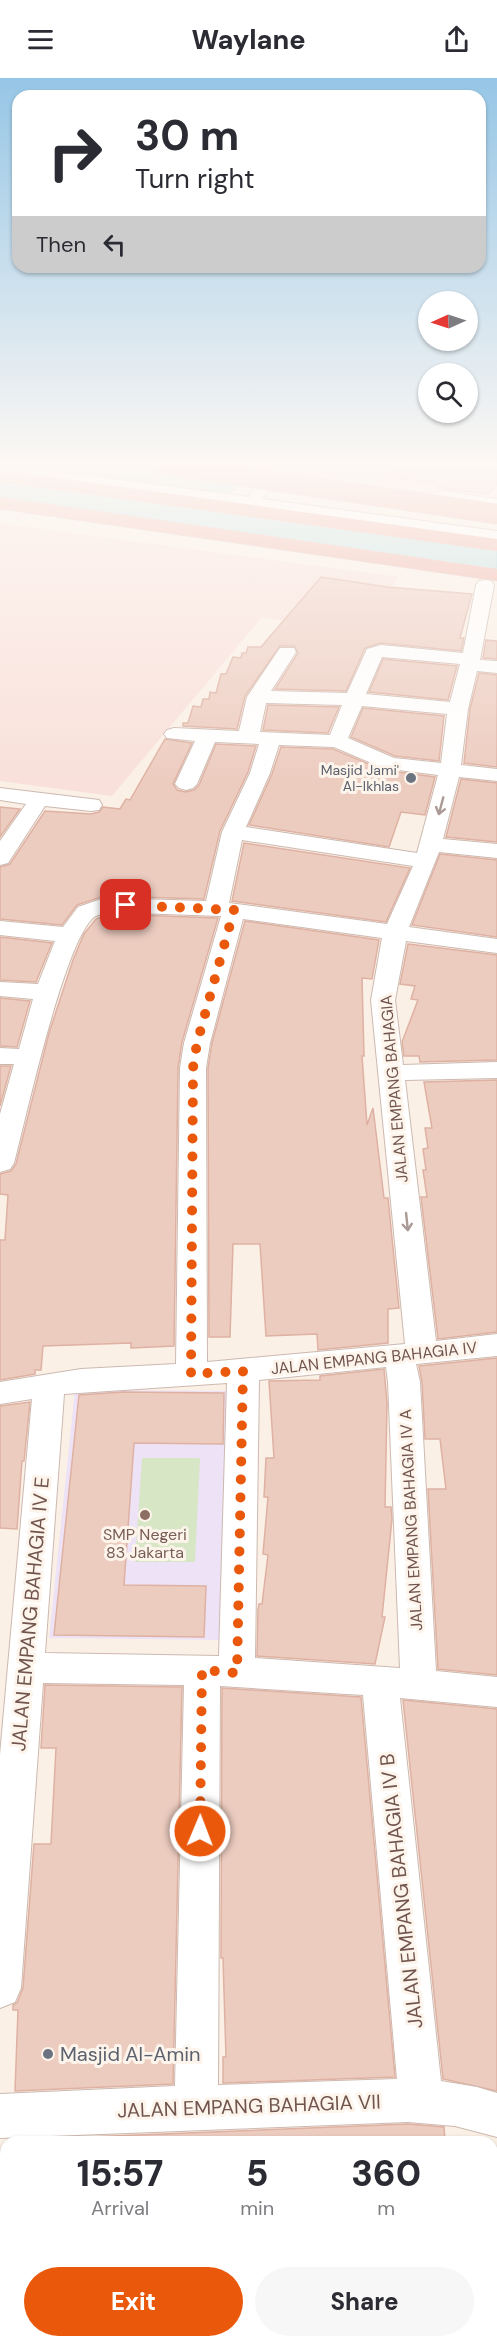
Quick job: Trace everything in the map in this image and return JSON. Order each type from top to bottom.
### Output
[{"type":"highway","points":[[404,570],[493,582]]},
{"type":"highway","points":[[417,570],[493,582]]},
{"type":"street","name":"JALAN EMPANG BAHAGIA","points":[[410,1355],[391,1073],[382,1000],[395,933],[428,853],[450,771],[458,709],[470,662],[489,614],[493,582]]},
{"type":"street","points":[[248,738],[257,697],[287,652]]},
{"type":"street","points":[[337,741],[376,652],[497,667]]},
{"type":"street","points":[[257,697],[354,699],[458,709]]},
{"type":"street","points":[[174,734],[337,741],[390,764],[497,775]]},
{"type":"street","points":[[186,784],[207,736]]},
{"type":"street","points":[[191,1374],[193,1068],[225,909],[233,832],[260,773],[271,739]]},
{"type":"street","points":[[0,794],[91,805]]},
{"type":"street","points":[[0,858],[40,798]]},
{"type":"street","points":[[233,832],[428,853],[497,851]]},
{"type":"street","points":[[0,1163],[4,1136],[47,992],[69,935],[86,912],[104,905],[225,909],[497,946]]},
{"type":"street","points":[[0,928],[69,935]]},
{"type":"street","points":[[0,989],[47,992]]},
{"type":"street","points":[[0,1056],[29,1057]]},
{"type":"street","points":[[391,1073],[497,1070]]},
{"type":"street","name":"JALAN EMPANG BAHAGIA IV","points":[[0,1393],[24,1391],[49,1384],[117,1377],[191,1374],[242,1382],[410,1355],[497,1345]]},
{"type":"street","name":"JALAN EMPANG BAHAGIA IV A","points":[[410,1355],[404,1382],[419,1684]]},
{"type":"street","points":[[196,2107],[219,1671],[242,1382]]},
{"type":"street","name":"JALAN EMPANG BAHAGIA IV E","points":[[0,1988],[49,1384]]},
{"type":"street","points":[[26,1668],[219,1671],[380,1681],[497,1692]]},
{"type":"street","name":"JALAN EMPANG BAHAGIA IV B","points":[[380,1681],[422,2101]]},
{"type":"street","name":"JALAN EMPANG BAHAGIA VII","points":[[0,2116],[196,2107],[422,2101],[486,2110],[497,2115]]},
{"type":"shaded area","points":[[0,570],[346,570],[399,577],[360,635],[262,617],[112,796],[0,781]]},
{"type":"shaded area","name":"SMP Negeri 83 Jakarta","points":[[75,1390],[231,1391],[225,1640],[49,1638]]},
{"type":"green space","points":[[142,1458],[200,1458],[195,1562],[135,1562]]},
{"type":"building","points":[[321,577],[387,587],[472,594],[460,638],[464,638],[461,651],[380,643],[365,648],[346,691],[275,689],[298,653],[294,646],[280,646],[245,696],[237,729],[183,726],[183,723],[188,723],[193,706],[201,707],[203,699],[209,699],[210,692],[216,693],[221,674],[226,674],[233,657],[241,658],[242,653],[246,653],[248,647],[261,647]]},
{"type":"building","points":[[486,640],[497,641],[497,659],[483,658]]},
{"type":"building","points":[[383,659],[457,666],[448,700],[369,692]]},
{"type":"building","points":[[479,673],[497,675],[497,767],[464,763],[470,709]]},
{"type":"building","points":[[268,705],[339,707],[328,733],[263,730]]},
{"type":"building","points":[[363,708],[444,716],[439,761],[395,756],[351,737]]},
{"type":"building","points":[[165,739],[192,743],[173,784],[177,790],[185,792],[194,790],[199,785],[216,744],[256,746],[248,772],[220,831],[204,899],[104,896],[77,905],[62,925],[0,919],[0,867],[10,864],[45,811],[91,814],[99,812],[103,807],[120,809],[126,799],[130,800]]},
{"type":"building","points":[[281,747],[333,749],[383,770],[435,777],[425,815],[401,812],[389,847],[249,825],[272,774]]},
{"type":"building","points":[[461,779],[497,783],[497,842],[446,837]]},
{"type":"building","points":[[0,807],[20,809],[0,837]]},
{"type":"building","points":[[244,843],[410,868],[386,922],[232,901]]},
{"type":"building","points":[[440,854],[497,860],[497,937],[412,925]]},
{"type":"building","points":[[107,914],[218,918],[182,1042],[178,1068],[174,1346],[131,1348],[131,1343],[43,1346],[41,1370],[35,1370],[35,1374],[0,1380],[0,1240],[5,1240],[8,1195],[0,1194],[0,1174],[11,1171],[16,1164],[49,1033],[73,960],[84,934],[96,919]]},
{"type":"building","points":[[245,921],[379,940],[372,979],[362,978],[364,1056],[362,1056],[367,1125],[373,1108],[384,1198],[388,1198],[399,1308],[388,1309],[388,1343],[318,1350],[317,1334],[266,1336],[260,1244],[233,1244],[230,1337],[209,1337],[208,1068],[212,1043]]},
{"type":"building","points":[[0,937],[52,943],[36,982],[0,980]]},
{"type":"building","points":[[408,944],[497,955],[497,1060],[420,1062],[419,1056],[404,1056],[402,1042],[418,1000],[411,999],[415,986],[400,984]]},
{"type":"building","points":[[0,998],[30,1001],[17,1047],[0,1046]]},
{"type":"building","points":[[0,1066],[11,1066],[0,1106]]},
{"type":"building","points":[[497,1080],[497,1332],[438,1339],[421,1197],[427,1197],[423,1170],[426,1170],[423,1149],[428,1148],[425,1128],[432,1128],[424,1082]]},
{"type":"building","points":[[497,1358],[497,1675],[438,1669],[428,1489],[446,1489],[440,1439],[425,1439],[419,1366]]},
{"type":"building","points":[[384,1369],[387,1403],[385,1507],[391,1507],[392,1519],[382,1617],[385,1617],[375,1664],[257,1656],[258,1610],[259,1604],[262,1604],[268,1555],[263,1554],[268,1497],[264,1497],[266,1458],[274,1458],[269,1381],[320,1380],[320,1376]]},
{"type":"building","points":[[123,1392],[224,1393],[223,1444],[134,1443],[124,1585],[206,1586],[204,1637],[54,1635],[79,1395]]},
{"type":"building","points":[[30,1402],[24,1461],[22,1461],[17,1529],[0,1528],[0,1406]]},
{"type":"building","points":[[45,1685],[182,1687],[173,2084],[15,2091],[18,2010],[13,2010],[13,2005],[17,2003],[23,1988],[34,1844],[51,1844],[56,1748],[41,1748]]},
{"type":"building","points":[[222,1688],[361,1697],[395,2077],[223,2083],[223,2057],[226,2057],[223,1958],[221,1958]]},
{"type":"building","points":[[403,1700],[497,1709],[497,2091],[443,2079]]},
{"type":"building","points":[[408,2124],[444,2127],[445,2136],[111,2136]]},
{"type":"place","name":"Masjid Jami' Al-Ikhlas","points":[[411,778]]},
{"type":"place","name":"SMP Negeri 83 Jakarta","points":[[145,1515]]},
{"type":"place","name":"Masjid Al-Amin","points":[[48,2054]]},
{"type":"route","points":[[126,905],[234,910],[197,1043],[193,1068],[191,1374],[243,1371],[237,1673],[202,1670],[200,1831]]}]
